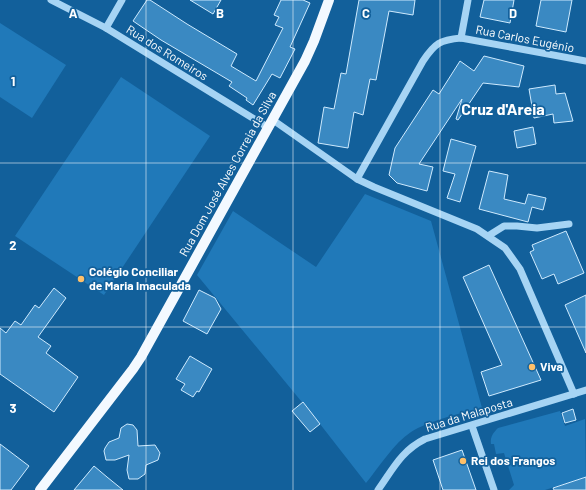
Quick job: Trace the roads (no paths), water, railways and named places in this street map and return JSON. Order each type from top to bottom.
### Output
[{"type":"main road","name":"Rua Dom José Alves Correia da Silva","points":[[40,490],[141,357],[305,61],[329,0]]},
{"type":"street","name":"Rua dos Romeiros","points":[[51,0],[106,28],[271,124],[357,179],[477,229],[504,248],[520,269],[574,394]]},
{"type":"street","points":[[106,28],[122,0]]},
{"type":"street","points":[[461,38],[468,0]]},
{"type":"street","name":"Rua Carlos Eugénio","points":[[357,179],[423,60],[432,48],[440,41],[461,38],[586,61]]},
{"type":"street","points":[[488,236],[504,226],[537,228],[570,224]]},
{"type":"street","name":"Rua da Malaposta","points":[[378,490],[408,449],[425,439],[472,426],[586,390]]},
{"type":"street","points":[[472,426],[494,490]]},
{"type":"place","name":"Colégio Conciliar de Maria Imaculada","points":[[81,279]]},
{"type":"place","name":"Viva","points":[[532,367]]},
{"type":"place","name":"Rei dos Frangos","points":[[463,461]]},
{"type":"district","name":"Cruz d'Areia","points":[[503,109]]}]
